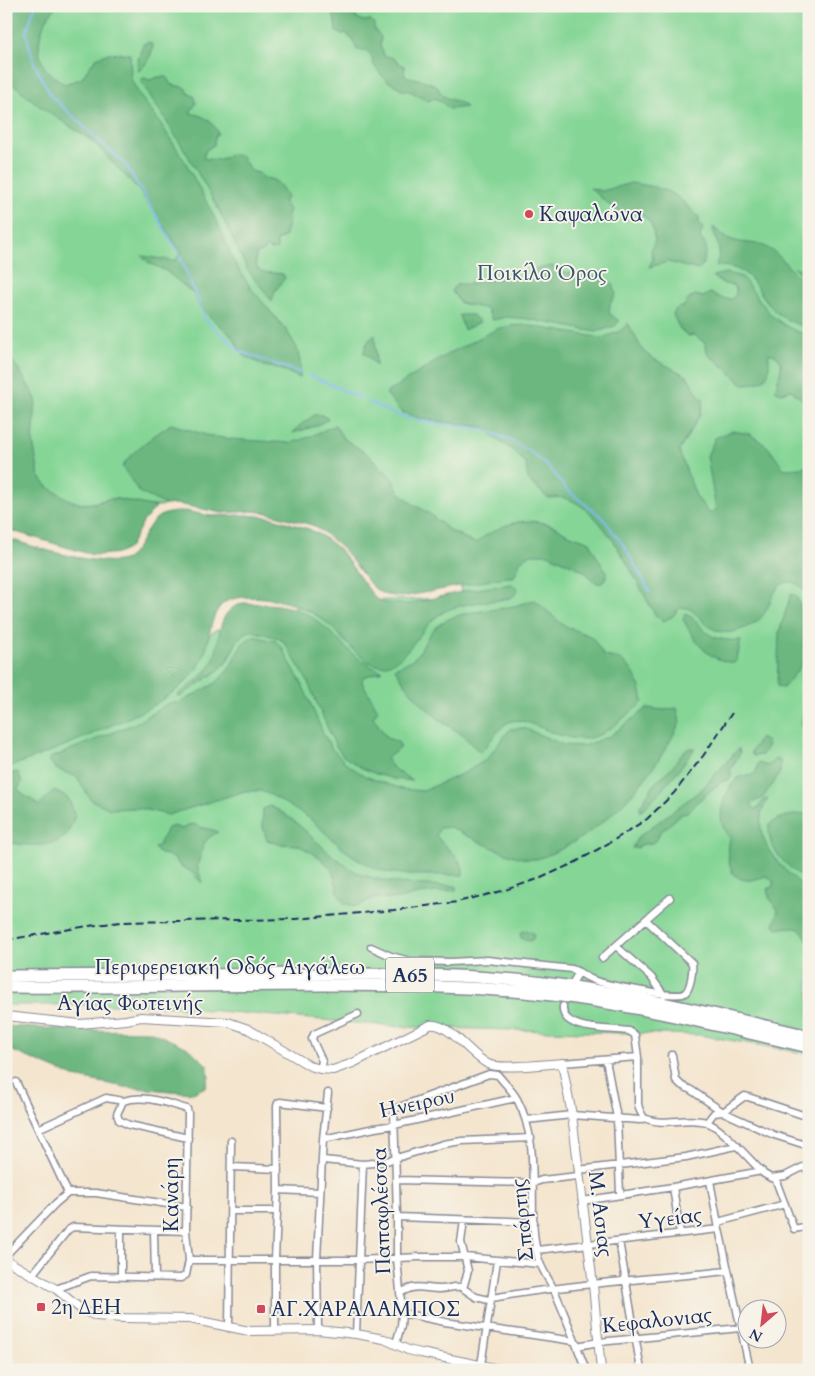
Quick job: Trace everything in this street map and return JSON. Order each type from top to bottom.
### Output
[{"type":"highway","name":"Περιφερειακή Οδός Αιγάλεω","points":[[6,976],[212,973],[389,974],[489,978],[558,984],[809,1036]]},
{"type":"highway","name":"Περιφερειακή Οδός Αιγάλεω","points":[[6,987],[389,985],[488,989],[556,995],[607,1004],[713,1025],[809,1048]]},
{"type":"street","points":[[602,958],[670,898]]},
{"type":"street","points":[[371,947],[391,956],[410,961],[450,962],[487,960],[566,968],[592,979],[664,994],[683,995],[689,988],[692,963],[646,920]]},
{"type":"street","points":[[616,946],[651,977],[664,994]]},
{"type":"street","points":[[573,982],[579,972]]},
{"type":"street","points":[[563,1006],[563,1014],[574,1024],[631,1032],[636,1039],[638,1104],[644,1118]]},
{"type":"street","points":[[358,1014],[312,1036],[322,1061],[320,1069],[333,1070],[341,1068],[430,1025],[445,1029],[492,1066],[638,1058]]},
{"type":"street","name":"Αγίας Φωτεινής","points":[[6,1016],[80,1024],[113,1022],[141,1017],[228,1022],[248,1029],[300,1060],[320,1069]]},
{"type":"street","points":[[672,1055],[678,1084],[691,1090],[723,1112],[774,1135],[809,1146]]},
{"type":"street","points":[[606,1060],[617,1118],[620,1194]]},
{"type":"street","name":"Μ. Ασιας","points":[[562,1063],[572,1115],[593,1285],[601,1370]]},
{"type":"street","name":"Σπάρτης","points":[[396,1107],[489,1074],[498,1075],[516,1098],[526,1120],[533,1154],[536,1250],[540,1264],[554,1289],[586,1370]]},
{"type":"street","points":[[16,1082],[68,1193]]},
{"type":"street","points":[[318,1330],[317,1259],[323,1138],[328,1093]]},
{"type":"street","points":[[707,1122],[714,1113],[723,1112],[745,1096],[809,1117]]},
{"type":"street","points":[[38,1129],[106,1098],[123,1101],[117,1114],[118,1120],[129,1125],[188,1138]]},
{"type":"street","name":"Κανάρη","points":[[123,1101],[132,1098],[143,1098],[187,1109],[188,1113],[186,1231],[189,1260],[186,1275],[181,1278],[155,1277]]},
{"type":"street","name":"Ηνειρου","points":[[323,1138],[394,1125],[516,1098]]},
{"type":"street","points":[[275,1331],[278,1103],[327,1108]]},
{"type":"street","name":"Παπαφλέσσα","points":[[396,1107],[393,1113],[396,1160],[397,1258],[402,1313],[401,1326],[396,1343]]},
{"type":"street","points":[[526,1120],[572,1115],[640,1120],[644,1118],[658,1122],[707,1122],[720,1130],[771,1178],[785,1176],[807,1166]]},
{"type":"street","points":[[323,1160],[363,1164],[396,1160],[443,1144],[462,1141],[530,1138]]},
{"type":"street","points":[[229,1328],[231,1141]]},
{"type":"street","points":[[396,1180],[533,1183],[620,1164],[686,1157],[736,1146]]},
{"type":"street","points":[[356,1334],[363,1164]]},
{"type":"street","points":[[232,1167],[278,1169]]},
{"type":"street","points":[[582,1201],[762,1171]]},
{"type":"street","points":[[775,1178],[794,1229],[809,1226]]},
{"type":"street","points":[[710,1181],[738,1319]]},
{"type":"street","points":[[673,1187],[680,1233]]},
{"type":"street","points":[[278,1190],[320,1192]]},
{"type":"street","points":[[6,1255],[68,1193],[103,1194],[187,1207]]},
{"type":"street","name":"Υγείας","points":[[536,1250],[680,1233],[718,1225],[786,1204]]},
{"type":"street","points":[[231,1210],[276,1210]]},
{"type":"street","points":[[397,1217],[534,1222]]},
{"type":"street","points":[[461,1287],[466,1282],[468,1271],[461,1242],[464,1220]]},
{"type":"street","points":[[32,1275],[68,1230],[78,1227],[186,1231]]},
{"type":"street","points":[[121,1229],[121,1276]]},
{"type":"street","points":[[56,1290],[91,1276],[155,1277],[154,1231]]},
{"type":"street","points":[[619,1241],[641,1370]]},
{"type":"street","points":[[189,1260],[358,1260],[465,1257],[540,1264]]},
{"type":"street","points":[[6,1260],[56,1290],[82,1310],[96,1316],[190,1319],[242,1331],[318,1330],[356,1334],[396,1343],[414,1351],[504,1370]]},
{"type":"street","points":[[482,1365],[497,1261]]},
{"type":"street","points":[[400,1294],[412,1287],[420,1286],[440,1289],[461,1287],[483,1299],[489,1300],[554,1289],[728,1272]]},
{"type":"street","name":"Κεφαλονιας","points":[[402,1313],[575,1343],[738,1328]]},
{"type":"street","points":[[745,1348],[750,1370]]},
{"type":"green space","name":"Ποικίλο Όρος","points":[[6,6],[809,6],[809,1054],[700,1035],[402,1027],[150,1005],[6,1005],[6,734],[148,693],[215,630],[315,602],[461,598],[460,535],[450,531],[437,520],[152,498],[166,505],[147,505],[116,499],[82,504],[70,501],[57,494],[41,480],[37,472],[33,452],[6,424]]},
{"type":"green space","points":[[9,6],[57,6],[51,12],[43,27],[39,44],[41,60],[45,68],[64,84],[81,79],[96,58],[109,53],[130,54],[131,79],[140,96],[159,121],[186,163],[220,228],[233,260],[250,287],[287,331],[297,348],[300,361],[300,378],[283,370],[264,366],[243,355],[232,336],[200,308],[194,294],[166,271],[149,263],[142,256],[175,261],[181,252],[139,190],[92,141],[38,105],[6,78],[6,16],[12,15]]},
{"type":"green space","points":[[326,6],[348,6],[350,11],[355,12],[356,18],[364,21],[370,20],[374,23],[374,29],[381,37],[380,45],[384,56],[391,57],[405,67],[404,74],[408,77],[423,80],[437,86],[440,92],[447,98],[466,107],[449,109],[442,102],[434,98],[429,101],[409,91],[401,90],[398,86],[387,80],[380,74],[367,51],[357,50],[353,40],[347,33],[336,32],[334,15],[326,11]]},
{"type":"green space","points":[[150,42],[153,46],[150,56],[144,67],[138,71],[138,60],[143,44]]},
{"type":"green space","points":[[158,77],[167,77],[170,84],[186,88],[188,93],[195,97],[196,103],[190,113],[207,119],[213,124],[218,133],[215,137],[214,145],[206,150],[203,158],[224,158],[230,154],[241,156],[251,171],[276,182],[281,186],[287,197],[284,202],[289,210],[287,215],[289,221],[284,237],[277,241],[277,249],[271,250],[267,247],[263,252],[257,253],[255,261],[257,268],[262,272],[283,274],[285,278],[275,291],[272,301],[247,269],[219,210],[184,149],[140,80],[144,78],[150,80]]},
{"type":"green space","points":[[631,183],[651,186],[671,193],[699,217],[699,224],[703,228],[700,237],[706,250],[703,265],[698,270],[668,262],[649,267],[653,259],[651,250],[655,240],[651,223],[640,213],[625,214],[613,208],[590,188],[602,191]]},
{"type":"green space","points":[[713,227],[729,239],[766,247],[809,287],[809,328],[780,315],[771,307],[754,282],[740,270],[716,266],[719,250]]},
{"type":"green space","points":[[552,266],[563,272],[605,278],[613,284],[616,294],[610,304],[609,313],[619,321],[615,326],[596,332],[528,319],[507,317],[492,320],[487,309],[460,303],[451,290],[458,284],[473,284],[480,280],[495,280],[506,277],[523,278],[536,269]]},
{"type":"green space","points":[[794,267],[809,271],[809,282],[803,278]]},
{"type":"green space","points":[[726,273],[742,277],[771,315],[784,325],[798,332],[809,334],[809,406],[791,390],[782,393],[776,391],[781,364],[776,356],[769,353],[768,374],[763,380],[743,384],[708,355],[705,343],[694,335],[688,336],[680,329],[673,315],[676,309],[684,306],[695,295],[703,297],[710,293],[721,298],[731,299],[736,294],[736,289],[733,285],[724,284],[712,276]]},
{"type":"green space","points":[[459,315],[473,315],[480,322],[464,330]]},
{"type":"green space","points":[[628,323],[643,351],[652,358],[687,376],[704,400],[700,415],[679,451],[696,496],[709,513],[716,510],[707,456],[715,438],[732,431],[750,434],[768,447],[784,469],[801,468],[809,464],[809,624],[807,600],[803,589],[800,585],[788,582],[778,587],[763,615],[755,623],[732,632],[721,632],[712,628],[687,608],[681,608],[672,617],[663,621],[656,616],[618,548],[606,531],[579,504],[564,498],[548,498],[528,480],[526,464],[515,452],[496,439],[484,427],[422,419],[401,412],[386,393],[448,354],[497,329],[525,325],[602,338],[620,331]]},
{"type":"green space","points":[[375,335],[376,366],[364,353],[367,343]]},
{"type":"green space","points":[[6,353],[18,368],[36,399],[33,442],[39,476],[48,487],[81,504],[118,499],[156,507],[143,522],[129,548],[120,553],[89,554],[6,529]]},
{"type":"green space","points":[[314,415],[322,415],[328,419],[316,426],[293,433],[300,425]]},
{"type":"green space","points":[[171,424],[206,435],[229,439],[291,443],[335,425],[343,438],[370,456],[391,477],[398,491],[450,531],[475,543],[502,527],[511,524],[530,521],[551,525],[590,542],[607,572],[605,579],[601,584],[592,581],[587,573],[548,554],[531,554],[521,560],[514,577],[402,597],[386,595],[371,585],[343,549],[312,525],[268,513],[253,511],[222,513],[178,504],[166,505],[139,492],[122,466],[139,448]]},
{"type":"green space","points":[[185,511],[211,516],[247,515],[269,517],[309,529],[340,550],[375,598],[385,603],[408,604],[469,590],[512,584],[518,589],[517,593],[511,598],[452,608],[443,612],[429,624],[409,649],[394,662],[385,665],[376,665],[363,658],[327,623],[306,610],[265,598],[246,597],[231,599],[221,605],[217,611],[211,625],[203,658],[199,665],[192,675],[173,692],[162,700],[127,718],[69,744],[12,766],[6,761],[6,537],[30,546],[67,555],[86,559],[117,561],[126,559],[136,549],[157,518],[168,513]]},
{"type":"green space","points":[[791,594],[796,596],[800,604],[805,657],[800,667],[783,688],[777,686],[779,633]]},
{"type":"green space","points":[[535,600],[563,625],[592,637],[604,656],[624,662],[632,670],[637,680],[643,702],[609,730],[597,736],[584,739],[559,735],[517,720],[509,722],[480,752],[460,733],[444,723],[423,705],[405,684],[395,668],[416,656],[430,634],[443,622],[461,615]]},
{"type":"green space","points":[[243,603],[279,605],[300,611],[322,625],[360,660],[383,671],[363,677],[362,682],[378,710],[373,717],[387,738],[398,742],[401,747],[386,759],[395,770],[413,781],[394,779],[376,774],[343,756],[335,745],[307,680],[284,642],[278,638],[253,631],[247,632],[238,640],[226,663],[219,670],[180,697],[178,695],[201,677],[209,668],[215,654],[223,620],[234,607]]},
{"type":"green space","points":[[685,614],[692,617],[706,632],[714,637],[727,640],[741,640],[735,663],[716,658],[703,649],[683,619]]},
{"type":"green space","points":[[253,636],[275,641],[281,646],[302,684],[332,749],[348,765],[365,776],[402,789],[423,791],[464,773],[486,760],[510,729],[524,728],[564,745],[583,746],[610,736],[647,708],[664,710],[677,708],[680,722],[646,778],[632,794],[600,824],[582,837],[549,855],[535,859],[517,857],[492,848],[450,827],[440,828],[436,835],[458,859],[463,869],[463,875],[410,875],[386,872],[372,867],[342,848],[309,818],[273,796],[261,791],[245,791],[168,815],[139,808],[110,809],[91,800],[77,777],[56,769],[48,759],[136,723],[169,703],[179,703],[216,683],[228,670],[243,643]]},
{"type":"green space","points":[[809,676],[809,736],[801,725]]},
{"type":"green space","points":[[760,738],[766,741],[768,745],[762,755],[753,756],[751,752]]},
{"type":"green space","points":[[695,748],[683,765],[640,812],[640,806],[655,783],[673,766],[684,751]]},
{"type":"green space","points":[[739,748],[740,753],[730,771],[732,775],[730,779],[721,782],[689,811],[680,815],[660,832],[656,841],[632,848],[638,837],[701,790]]},
{"type":"green space","points":[[775,759],[780,760],[780,772],[763,798],[751,803],[754,809],[757,809],[768,798],[761,814],[761,828],[764,839],[775,859],[809,891],[809,943],[801,930],[791,927],[779,929],[774,925],[778,910],[769,897],[768,889],[773,886],[773,881],[767,876],[747,880],[740,879],[735,875],[730,864],[728,851],[730,838],[722,824],[722,809],[731,786],[739,778],[755,773],[758,763],[768,766]]},
{"type":"green space","points":[[18,772],[22,782],[18,789],[38,806],[54,790],[69,799],[75,816],[67,834],[62,839],[38,845],[6,842],[6,775]]},
{"type":"green space","points":[[270,806],[292,820],[325,849],[358,873],[397,883],[456,886],[456,890],[418,894],[399,899],[373,898],[358,906],[345,904],[339,895],[332,869],[319,857],[298,845],[279,844],[267,840],[262,824],[263,809]]},
{"type":"green space","points":[[809,813],[809,883],[787,865],[776,851],[769,835],[769,825],[783,817]]},
{"type":"green space","points":[[194,824],[218,832],[204,843],[197,865],[202,883],[190,871],[180,866],[175,859],[160,854],[154,848],[159,845],[167,828],[174,826],[182,829]]},
{"type":"green space","points":[[525,930],[533,933],[532,940],[529,941],[521,938],[520,934]]},
{"type":"green space","points":[[6,1026],[75,1030],[150,1031],[188,1048],[207,1065],[209,1076],[205,1087],[193,1093],[125,1087],[74,1077],[6,1048]]},
{"type":"waterway","points":[[35,6],[26,33],[34,63],[51,96],[126,165],[178,252],[206,320],[241,352],[301,373]]},
{"type":"waterway","points":[[309,375],[361,398]]},
{"type":"waterway","points":[[369,402],[394,414],[419,421],[482,429],[508,439],[529,451],[549,467],[567,490],[602,517],[624,546],[650,592]]},
{"type":"railway","points":[[6,940],[121,922],[295,919],[394,910],[457,902],[502,891],[541,878],[576,862],[647,819],[674,793],[703,756],[732,713]]},
{"type":"place","name":"Καψαλώνα","points":[[529,214]]},
{"type":"place","name":"2η ΔΕΗ","points":[[41,1307]]},
{"type":"place","name":"ΑΓ.ΧΑΡΑΛΑΜΠΟΣ","points":[[261,1309]]}]
